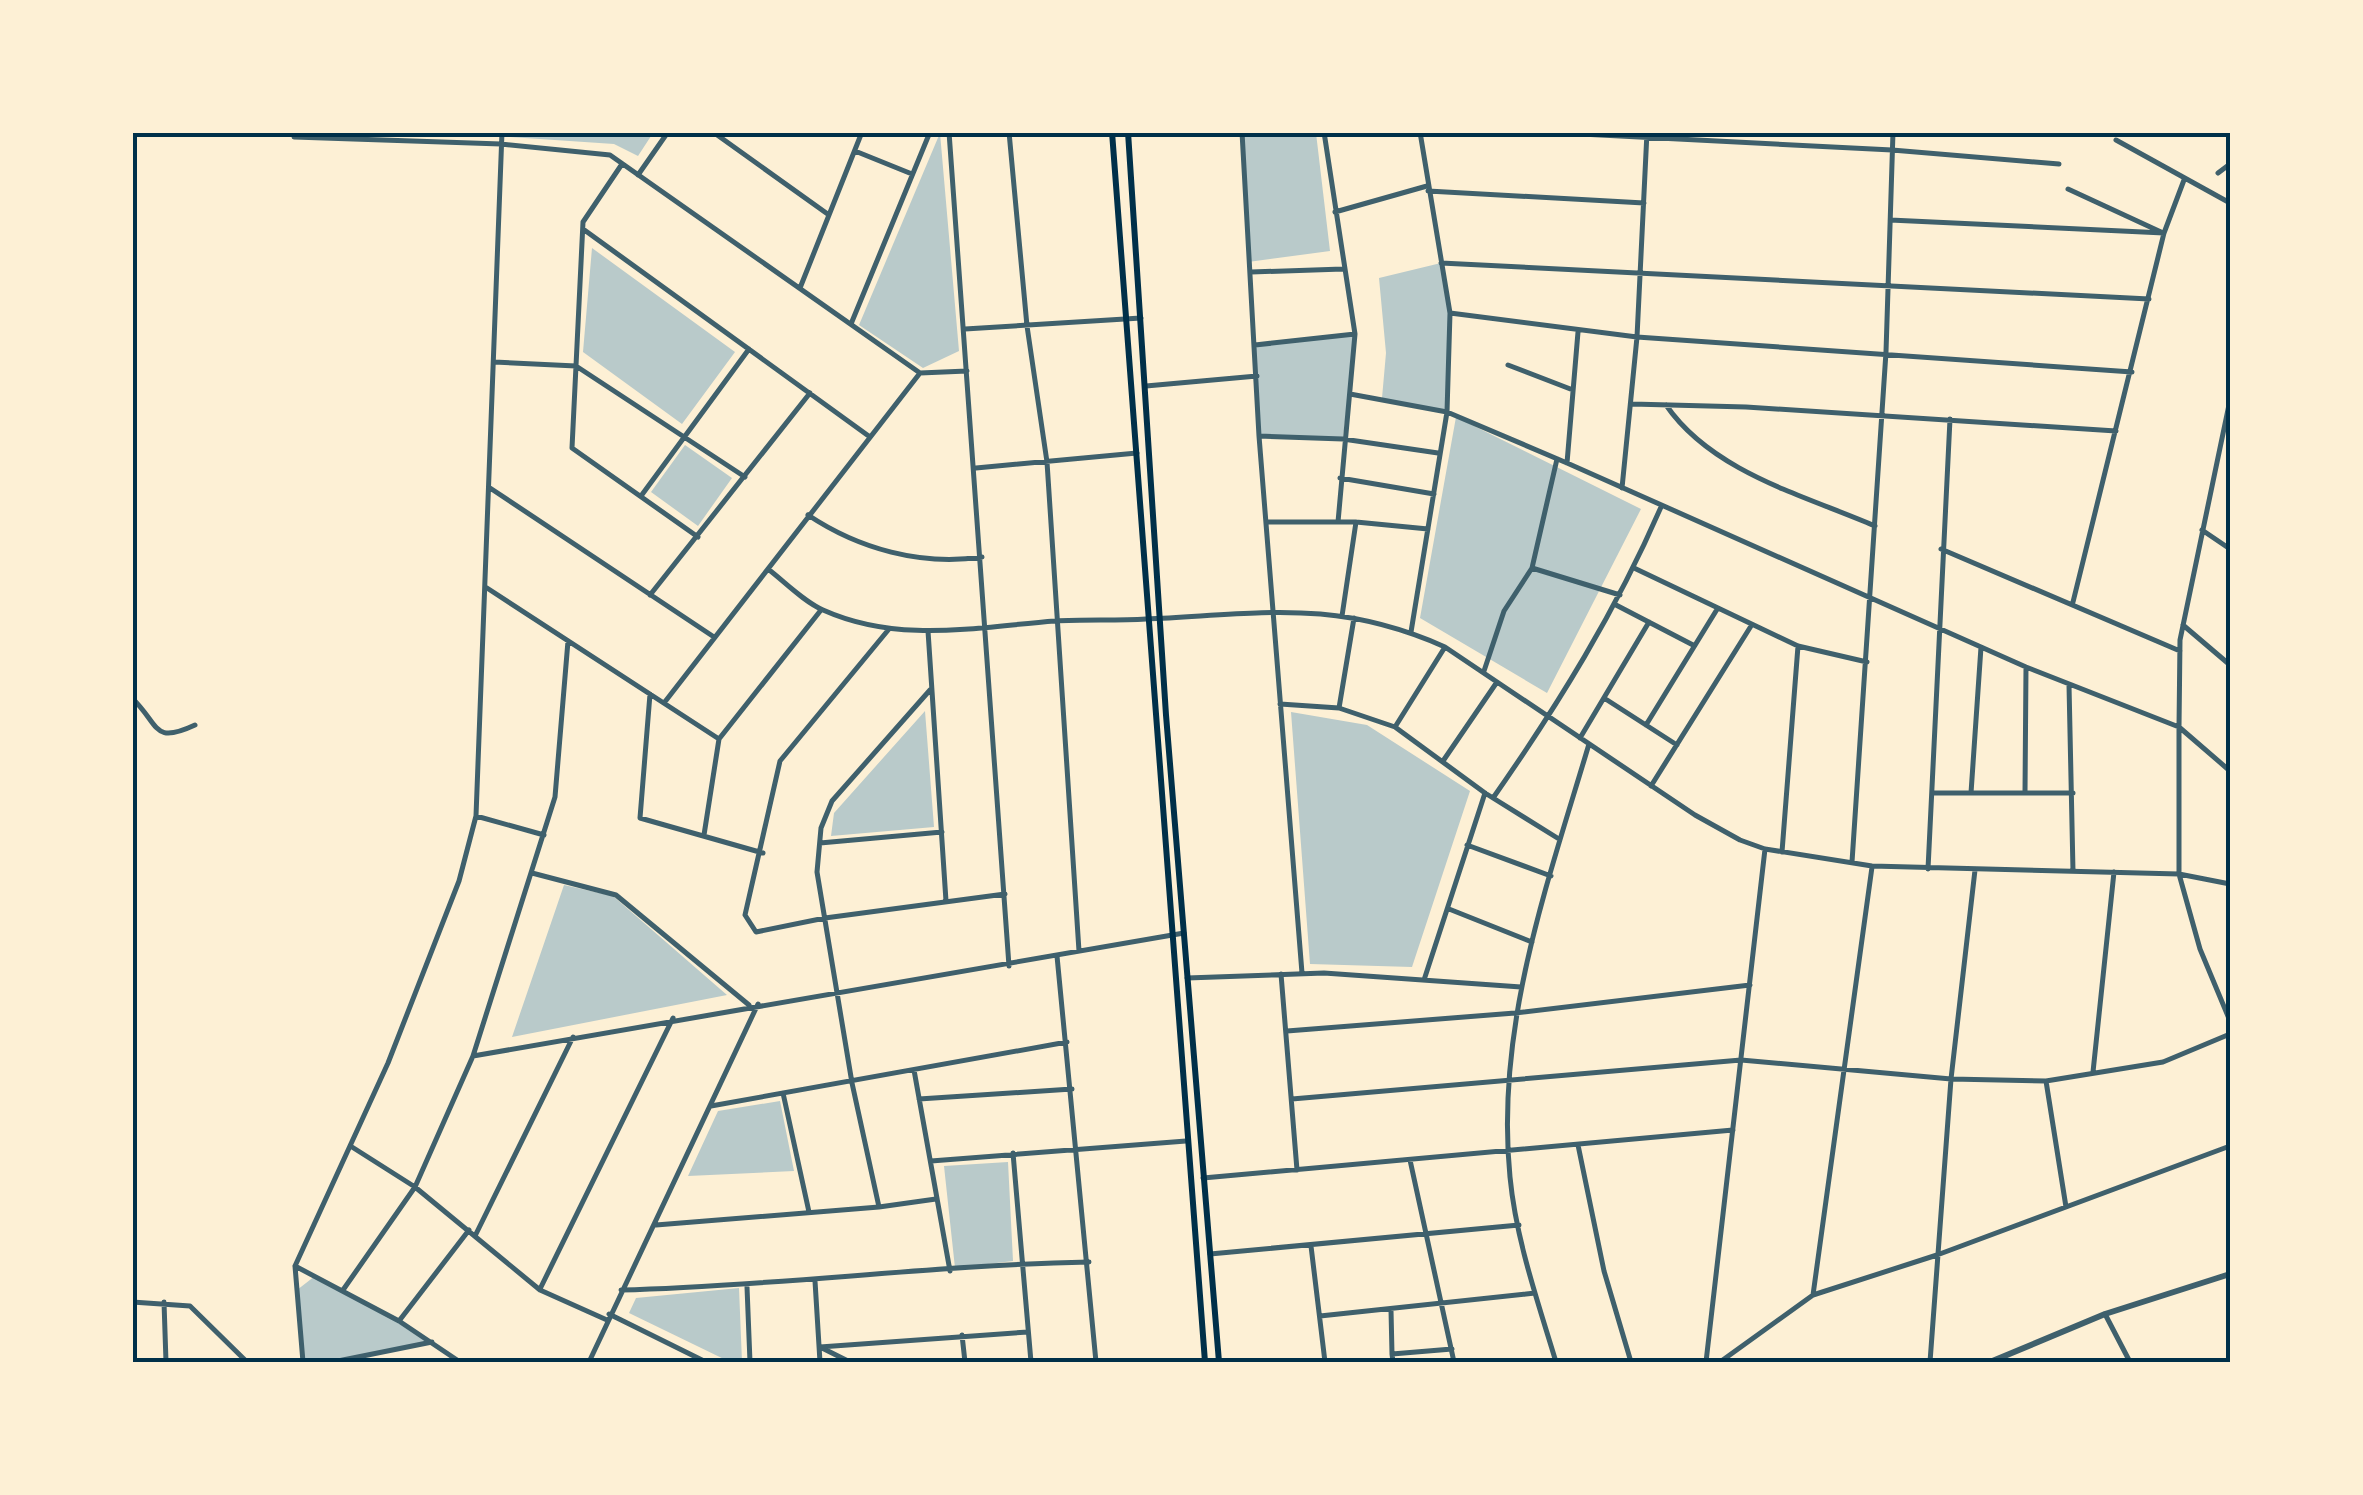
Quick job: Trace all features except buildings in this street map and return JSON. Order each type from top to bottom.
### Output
[{"type":"main road","points":[[1112,132],[1205,1362]]},
{"type":"main road","points":[[1128,132],[1187,978],[1220,1362]]},
{"type":"street","points":[[412,132],[412,141]]},
{"type":"street","points":[[303,1362],[295,1266],[352,1147],[459,881],[476,816],[502,132]]},
{"type":"street","points":[[638,175],[668,132]]},
{"type":"street","points":[[713,132],[829,215]]},
{"type":"street","points":[[800,289],[862,132]]},
{"type":"street","points":[[850,324],[930,132]]},
{"type":"street","points":[[949,132],[988,630],[1009,966]]},
{"type":"street","points":[[1009,132],[1027,326],[1047,462],[1079,951]]},
{"type":"street","points":[[1242,132],[1259,436],[1302,974]]},
{"type":"street","points":[[1324,132],[1355,334],[1338,522]]},
{"type":"street","points":[[1411,632],[1446,412],[1450,314],[1420,132]]},
{"type":"street","points":[[1542,132],[1892,150],[2059,164]]},
{"type":"street","points":[[1852,862],[1872,596],[1894,132]]},
{"type":"street","points":[[1622,488],[1632,404],[1647,135]]},
{"type":"street","points":[[294,137],[502,144],[610,155],[920,373],[968,371]]},
{"type":"street","points":[[2116,140],[2230,203]]},
{"type":"street","points":[[854,151],[913,174]]},
{"type":"street","points":[[622,164],[583,222],[572,448],[698,538]]},
{"type":"street","points":[[2218,172],[2230,164]]},
{"type":"street","points":[[2073,602],[2164,233],[2184,180]]},
{"type":"street","points":[[1335,212],[1428,188],[1644,204]]},
{"type":"street","points":[[2068,189],[2164,233]]},
{"type":"street","points":[[1890,220],[2164,233]]},
{"type":"street","points":[[583,229],[870,437]]},
{"type":"street","points":[[1440,262],[2148,299]]},
{"type":"street","points":[[1251,272],[1344,268]]},
{"type":"street","points":[[1450,314],[1636,337],[2132,372]]},
{"type":"street","points":[[965,329],[1141,318]]},
{"type":"street","points":[[1566,463],[1578,332]]},
{"type":"street","points":[[1255,345],[1355,334]]},
{"type":"street","points":[[640,496],[748,349]]},
{"type":"street","points":[[494,362],[576,366],[745,477]]},
{"type":"street","points":[[1508,366],[1573,390]]},
{"type":"street","points":[[664,703],[920,373]]},
{"type":"street","points":[[1146,386],[1257,376]]},
{"type":"street","points":[[650,595],[810,393]]},
{"type":"street","points":[[1350,394],[1446,412],[1556,458],[2026,667],[2179,726],[2230,771]]},
{"type":"street","points":[[2230,400],[2183,625],[2179,726],[2179,874],[2200,949],[2230,1021]]},
{"type":"street","points":[[1632,404],[2116,431]]},
{"type":"street","points":[[1666,405],[1684,430],[1720,458],[1875,526]]},
{"type":"street","points":[[1928,869],[1950,419]]},
{"type":"street","points":[[1259,436],[1343,439],[1438,453]]},
{"type":"street","points":[[976,468],[1139,453]]},
{"type":"street","points":[[1484,672],[1504,611],[1532,568],[1556,458]]},
{"type":"street","points":[[1340,478],[1434,494]]},
{"type":"street","points":[[490,488],[714,638]]},
{"type":"street","points":[[1493,798],[1549,718],[1616,606],[1662,506]]},
{"type":"street","points":[[808,515],[844,539],[881,548],[956,561],[982,556]]},
{"type":"street","points":[[1266,522],[1356,522],[1429,530]]},
{"type":"street","points":[[1342,616],[1356,522]]},
{"type":"street","points":[[2202,530],[2230,549]]},
{"type":"street","points":[[1941,549],[2073,602],[2180,651]]},
{"type":"street","points":[[1532,568],[1621,596]]},
{"type":"street","points":[[1634,568],[1798,646],[1867,662]]},
{"type":"street","points":[[768,569],[822,610],[889,629],[988,630],[1055,621],[1274,610],[1354,618],[1411,632],[1445,647],[1651,786],[1740,840],[1765,849],[1872,866],[2179,874],[2230,884]]},
{"type":"street","points":[[487,588],[719,739]]},
{"type":"street","points":[[1616,606],[1694,646]]},
{"type":"street","points":[[704,836],[719,739],[822,610]]},
{"type":"street","points":[[1646,725],[1716,610]]},
{"type":"street","points":[[1339,708],[1354,618]]},
{"type":"street","points":[[1580,738],[1650,622]]},
{"type":"street","points":[[2183,625],[2230,665]]},
{"type":"street","points":[[1651,786],[1752,626]]},
{"type":"street","points":[[889,629],[786,750],[745,915],[756,932],[825,918],[1005,894]]},
{"type":"street","points":[[928,631],[946,902]]},
{"type":"street","points":[[343,1290],[416,1188],[473,1056],[554,797],[568,641]]},
{"type":"street","points":[[1782,853],[1798,646]]},
{"type":"street","points":[[1395,726],[1445,647]]},
{"type":"street","points":[[1970,793],[1981,647]]},
{"type":"street","points":[[2025,793],[2026,667]]},
{"type":"street","points":[[1443,762],[1498,682]]},
{"type":"street","points":[[2069,685],[2074,871]]},
{"type":"street","points":[[878,1208],[852,1083],[817,872],[820,843],[832,801],[930,690]]},
{"type":"street","points":[[650,694],[640,818],[763,852]]},
{"type":"street","points":[[132,698],[160,733],[172,736],[195,726]]},
{"type":"street","points":[[1604,698],[1677,745]]},
{"type":"street","points":[[1280,704],[1339,708],[1395,726],[1484,793],[1560,840]]},
{"type":"street","points":[[1556,1362],[1520,1225],[1509,1152],[1508,1081],[1521,987],[1589,744]]},
{"type":"street","points":[[1424,980],[1484,793]]},
{"type":"street","points":[[1932,793],[2072,793]]},
{"type":"street","points":[[476,816],[544,834]]},
{"type":"street","points":[[820,843],[942,832]]},
{"type":"street","points":[[1467,845],[1551,876]]},
{"type":"street","points":[[1706,1362],[1765,849]]},
{"type":"street","points":[[1813,1295],[1872,866]]},
{"type":"street","points":[[1930,1362],[1951,1079],[1975,870]]},
{"type":"street","points":[[2093,1072],[2114,872]]},
{"type":"street","points":[[532,873],[616,894],[749,1005]]},
{"type":"street","points":[[1449,909],[1532,942]]},
{"type":"street","points":[[473,1056],[672,1018],[840,995],[1184,933]]},
{"type":"street","points":[[1057,956],[1096,1362]]},
{"type":"street","points":[[1281,974],[1297,1170]]},
{"type":"street","points":[[1187,978],[1302,974],[1521,987]]},
{"type":"street","points":[[1288,1031],[1515,1012],[1750,985]]},
{"type":"street","points":[[589,1362],[758,1004]]},
{"type":"street","points":[[540,1290],[672,1018]]},
{"type":"street","points":[[1292,1100],[1741,1060],[1951,1079],[2046,1081],[2163,1062],[2230,1034]]},
{"type":"street","points":[[398,1321],[472,1233],[573,1038]]},
{"type":"street","points":[[711,1106],[1067,1042]]},
{"type":"street","points":[[914,1070],[950,1272]]},
{"type":"street","points":[[2046,1081],[2066,1207]]},
{"type":"street","points":[[919,1099],[1072,1089]]},
{"type":"street","points":[[784,1093],[809,1212]]},
{"type":"street","points":[[1203,1178],[1733,1130]]},
{"type":"street","points":[[932,1161],[1186,1141]]},
{"type":"street","points":[[1578,1146],[1604,1271],[1631,1362]]},
{"type":"street","points":[[1720,1362],[1813,1295],[1937,1255],[2230,1146]]},
{"type":"street","points":[[352,1147],[416,1188],[540,1290],[706,1362]]},
{"type":"street","points":[[1012,1153],[1031,1362]]},
{"type":"street","points":[[1410,1160],[1445,1304],[1454,1362]]},
{"type":"street","points":[[655,1225],[878,1208],[936,1198]]},
{"type":"street","points":[[1210,1254],[1520,1225]]},
{"type":"street","points":[[1311,1245],[1325,1362]]},
{"type":"street","points":[[621,1290],[746,1286],[1089,1262]]},
{"type":"street","points":[[295,1266],[398,1321],[460,1362]]},
{"type":"street","points":[[1990,1362],[2106,1314],[2230,1274]]},
{"type":"street","points":[[815,1281],[820,1362]]},
{"type":"street","points":[[746,1286],[750,1362]]},
{"type":"street","points":[[1320,1316],[1535,1293]]},
{"type":"street","points":[[132,1302],[176,1302],[200,1313],[247,1362]]},
{"type":"street","points":[[164,1302],[166,1362]]},
{"type":"street","points":[[1391,1310],[1392,1362]]},
{"type":"street","points":[[2106,1314],[2130,1362]]},
{"type":"street","points":[[820,1347],[1028,1332]]},
{"type":"street","points":[[962,1335],[965,1362]]},
{"type":"street","points":[[333,1362],[432,1342]]},
{"type":"street","points":[[820,1347],[850,1362]]},
{"type":"street","points":[[1392,1354],[1452,1349]]},
{"type":"shaded area","points":[[510,132],[653,133],[638,156],[614,144],[510,137]]},
{"type":"shaded area","points":[[940,133],[959,351],[923,368],[859,325]]},
{"type":"shaded area","points":[[1243,133],[1316,133],[1330,251],[1248,262]]},
{"type":"shaded area","points":[[592,248],[735,352],[682,424],[583,352]]},
{"type":"shaded area","points":[[1441,263],[1450,313],[1447,412],[1382,398],[1386,353],[1379,278]]},
{"type":"shaded area","points":[[1355,334],[1343,439],[1259,436],[1255,345]]},
{"type":"shaded area","points":[[1456,417],[1641,509],[1547,693],[1420,618]]},
{"type":"shaded area","points":[[685,445],[732,478],[698,526],[651,492]]},
{"type":"shaded area","points":[[925,711],[934,827],[831,836],[834,813]]},
{"type":"shaded area","points":[[1291,712],[1367,725],[1470,791],[1412,967],[1310,964]]},
{"type":"shaded area","points":[[564,885],[613,896],[727,995],[512,1037]]},
{"type":"shaded area","points":[[780,1101],[794,1171],[688,1176],[718,1111]]},
{"type":"shaded area","points":[[1008,1162],[1013,1261],[955,1268],[944,1166]]},
{"type":"shaded area","points":[[315,1276],[432,1342],[333,1362],[303,1362],[297,1290]]},
{"type":"shaded area","points":[[739,1288],[742,1362],[730,1362],[629,1313],[636,1298]]}]
